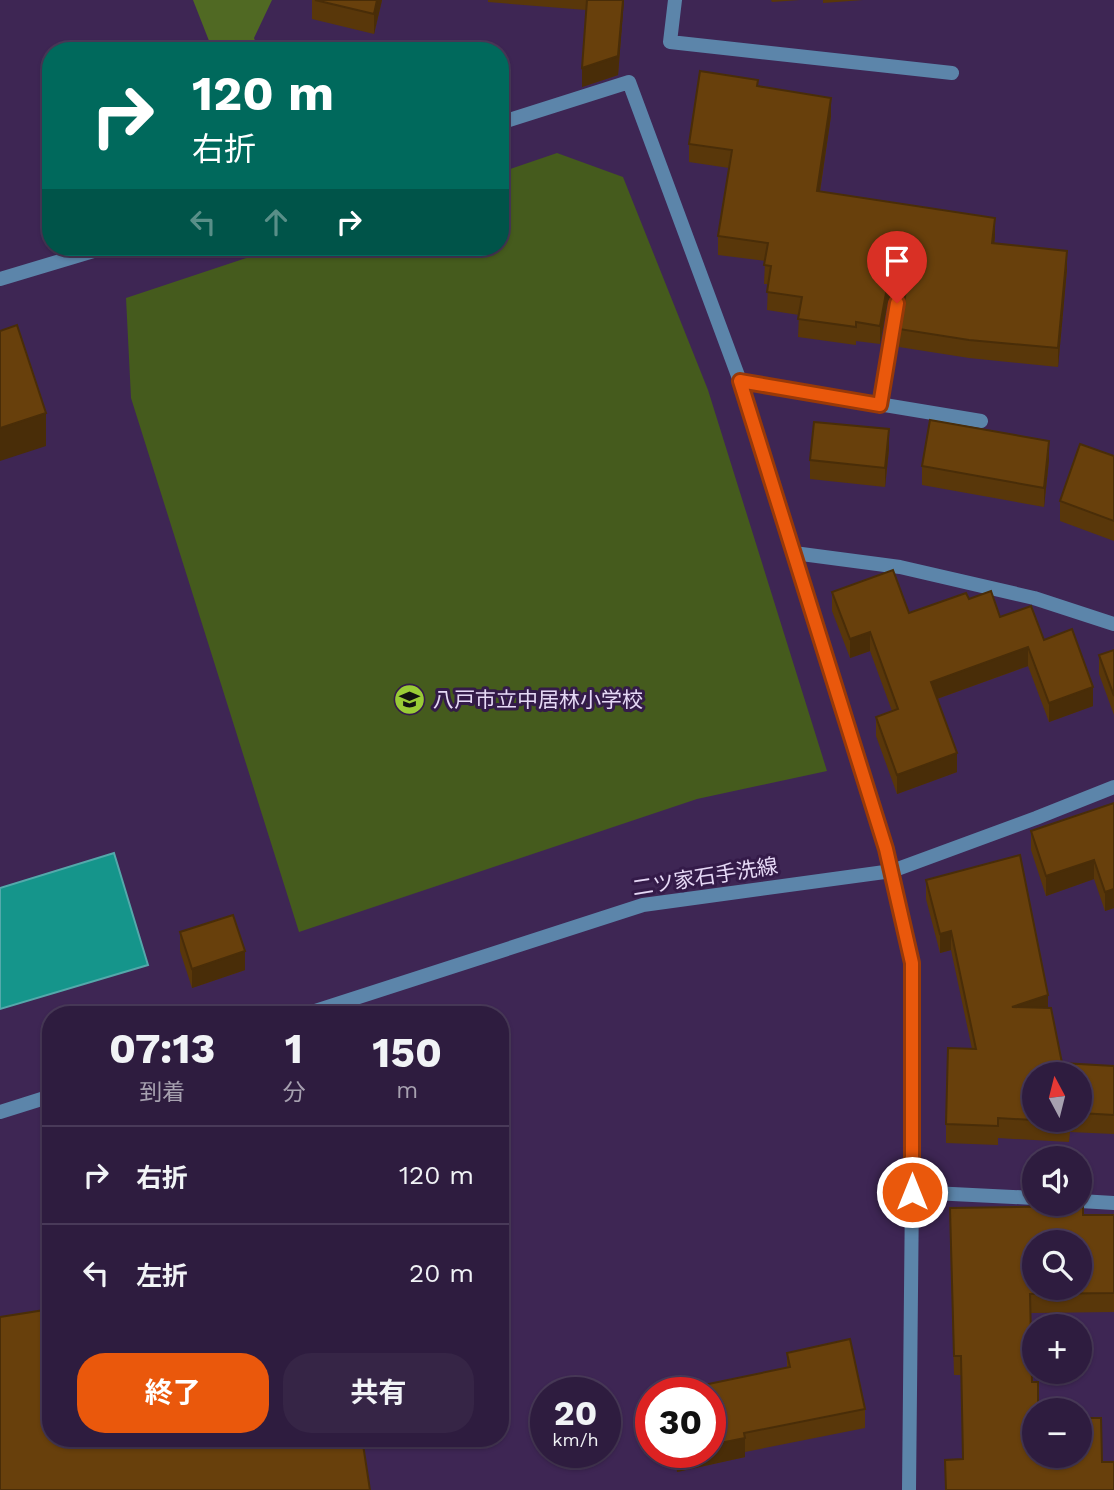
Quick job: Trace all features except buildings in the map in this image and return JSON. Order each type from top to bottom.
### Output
[{"type":"street","points":[[675,0],[670,42],[952,73]]},
{"type":"street","points":[[509,120],[629,82],[740,381],[892,871],[912,963],[909,1490]]},
{"type":"street","points":[[0,279],[77,256]]},
{"type":"street","points":[[880,405],[897,303]]},
{"type":"street","points":[[740,381],[981,421]]},
{"type":"street","points":[[794,553],[900,567],[1034,598],[1114,624]]},
{"type":"street","name":"二ツ家石手洗線","points":[[331,1006],[643,905],[892,871],[1114,787]]},
{"type":"street","points":[[0,1112],[42,1099]]},
{"type":"street","points":[[912,1192],[1022,1197]]},
{"type":"street","points":[[1092,1202],[1114,1203]]},
{"type":"shaded area","points":[[193,0],[272,0],[254,38],[256,42],[209,42]]},
{"type":"shaded area","name":"八戸市立中居林小学校","points":[[557,153],[623,177],[708,390],[827,771],[697,799],[299,932],[131,398],[126,298],[252,256],[509,256],[509,169]]},
{"type":"shaded area","points":[[114,853],[148,965],[0,1009],[0,888]]},
{"type":"place","name":"八戸市立中居林小学校","points":[[410,700]]},
{"type":"route","points":[[897,303],[880,405],[740,381],[886,849],[912,963],[912,1192]]}]
